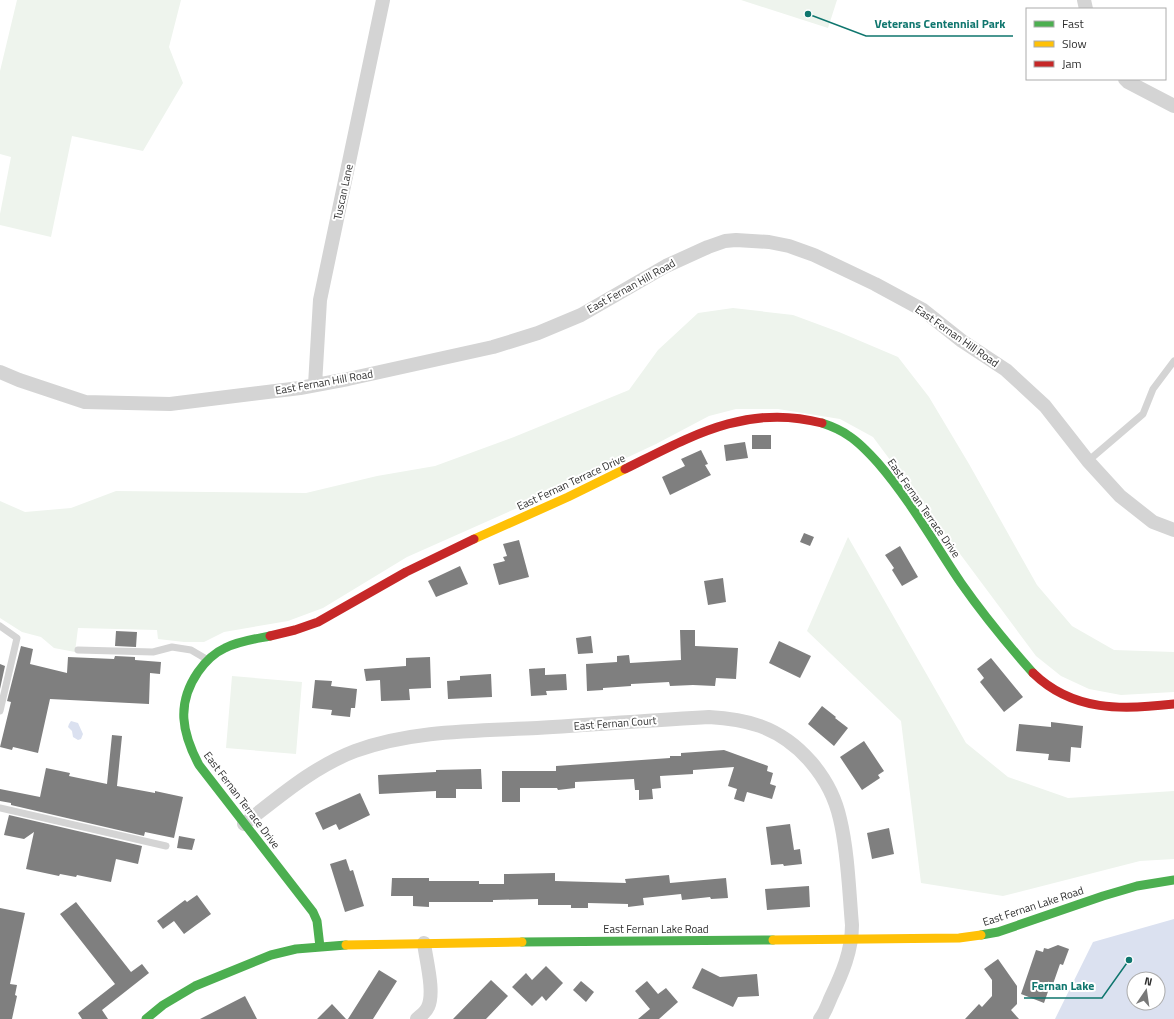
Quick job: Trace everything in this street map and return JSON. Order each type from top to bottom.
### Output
[{"type":"street","name":"Tuscan Lane","points":[[315,385],[320,300],[383,0]]},
{"type":"street","points":[[1126,80],[1174,106]]},
{"type":"street","name":"East Fernan Hill Road","points":[[0,372],[18,380],[85,402],[170,404],[315,385],[493,346],[538,333],[580,315],[666,266],[708,247],[725,241],[754,240],[789,246],[814,255],[875,284],[923,310],[962,341],[1006,370],[1044,406],[1088,461],[1120,496],[1153,522],[1174,530]]},
{"type":"street","name":"East Fernan Terrace Drive","points":[[320,947],[317,921],[313,912],[244,824],[199,765],[194,756],[186,735],[183,718],[184,698],[195,675],[208,660],[230,646],[299,629],[318,622],[435,558],[717,426],[743,419],[762,417],[782,418],[807,420],[829,425],[845,433],[860,444],[881,466],[904,497],[956,576],[1024,662],[1046,684],[1059,693],[1099,706],[1128,708],[1174,704]]},
{"type":"street","name":"East Fernan Court","points":[[244,824],[298,782],[322,767],[354,751],[398,739],[458,732],[709,716],[727,718],[762,726],[783,738],[801,751],[817,769],[830,790],[843,832],[852,925],[852,940],[840,978],[820,1019]]},
{"type":"street","name":"East Fernan Lake Road","points":[[146,1019],[163,1005],[195,986],[271,955],[296,950],[356,944],[959,938],[980,936],[998,932],[1103,896],[1137,886],[1174,880]]},
{"type":"street","points":[[417,1019],[425,1011],[430,1000],[430,986],[424,943]]},
{"type":"lane","points":[[1088,461],[1143,414],[1154,389],[1174,361]]},
{"type":"lane","points":[[0,626],[17,638],[0,711]]},
{"type":"lane","points":[[78,650],[153,652],[172,647],[191,650],[208,660]]},
{"type":"lane","points":[[0,808],[166,846]]},
{"type":"shaded area","points":[[17,0],[181,0],[169,47],[183,83],[143,151],[72,136],[51,237],[0,225],[0,214],[11,157],[0,154],[0,71]]},
{"type":"shaded area","points":[[741,0],[837,0],[828,28]]},
{"type":"shaded area","points":[[733,308],[793,315],[839,332],[898,357],[929,397],[969,464],[1037,585],[1072,626],[1114,650],[1174,652],[1174,692],[1121,695],[1089,689],[1061,676],[1036,656],[873,437],[840,419],[778,409],[736,409],[709,416],[656,444],[560,489],[407,557],[323,608],[288,621],[224,632],[204,642],[184,642],[158,639],[157,630],[78,628],[75,652],[54,648],[41,637],[22,632],[0,618],[0,501],[25,512],[71,508],[116,491],[306,493],[377,476],[435,466],[514,437],[629,390],[658,350],[698,313]]},
{"type":"shaded area","points":[[848,537],[966,743],[1008,777],[1068,798],[1174,791],[1174,859],[1140,861],[1003,896],[921,883],[901,721],[807,631]]},
{"type":"shaded area","points":[[232,676],[302,682],[296,754],[226,748]]},
{"type":"water","points":[[71,721],[78,723],[83,734],[81,739],[78,740],[73,737],[72,731],[68,727]]},
{"type":"water","points":[[1174,919],[1174,1019],[1055,1019],[1093,942]]},
{"type":"building","points":[[752,435],[771,435],[771,449],[752,449]]},
{"type":"building","points":[[745,442],[748,458],[726,461],[724,445]]},
{"type":"building","points":[[701,450],[708,464],[705,465],[711,475],[670,495],[662,477],[685,466],[681,459]]},
{"type":"building","points":[[804,533],[814,537],[810,546],[800,542]]},
{"type":"building","points":[[519,540],[529,577],[499,585],[493,564],[505,561],[503,557],[507,556],[503,544]]},
{"type":"building","points":[[900,546],[918,577],[902,586],[892,570],[894,568],[885,555]]},
{"type":"building","points":[[460,566],[468,584],[436,597],[428,581]]},
{"type":"building","points":[[723,578],[726,602],[708,605],[704,581]]},
{"type":"building","points":[[680,630],[695,630],[695,646],[738,648],[736,679],[716,678],[715,686],[670,686],[669,682],[631,684],[631,686],[587,691],[586,664],[617,662],[617,656],[629,655],[630,663],[681,660]]},
{"type":"building","points":[[116,631],[137,632],[136,647],[115,646]]},
{"type":"building","points":[[591,636],[593,653],[578,654],[576,638]]},
{"type":"building","points":[[779,641],[811,656],[800,678],[769,663]]},
{"type":"building","points":[[21,646],[33,649],[30,664],[67,673],[68,657],[114,659],[115,656],[135,657],[135,660],[161,662],[160,674],[150,673],[149,704],[50,699],[38,753],[13,747],[12,750],[0,747],[11,702],[7,701]]},
{"type":"building","points":[[430,657],[431,688],[409,689],[410,700],[381,701],[380,680],[366,681],[364,669],[406,666],[406,658]]},
{"type":"building","points":[[991,658],[1023,697],[1004,712],[980,682],[984,678],[977,669]]},
{"type":"building","points":[[0,664],[5,666],[0,689]]},
{"type":"building","points":[[545,668],[545,675],[566,674],[567,690],[546,691],[547,695],[531,696],[529,669]]},
{"type":"building","points":[[491,674],[492,697],[448,699],[447,681],[460,680],[460,676]]},
{"type":"building","points":[[315,680],[332,681],[331,686],[357,689],[355,708],[351,708],[350,717],[331,715],[332,710],[312,708]]},
{"type":"building","points":[[822,706],[848,728],[834,746],[808,724]]},
{"type":"building","points":[[1051,722],[1083,726],[1081,748],[1071,747],[1070,762],[1048,760],[1049,754],[1016,751],[1019,724],[1051,727]]},
{"type":"building","points":[[112,735],[122,736],[117,786],[155,793],[155,791],[183,797],[174,838],[145,832],[144,836],[11,805],[11,803],[0,801],[0,789],[40,797],[46,768],[70,773],[69,776],[107,784]]},
{"type":"building","points":[[864,741],[884,771],[878,775],[880,778],[862,790],[840,757]]},
{"type":"building","points":[[724,750],[768,766],[767,771],[773,773],[770,784],[776,786],[772,799],[747,792],[744,802],[734,799],[737,789],[728,786],[734,767],[693,770],[693,774],[660,776],[661,788],[652,789],[653,799],[639,800],[639,790],[635,790],[634,779],[575,782],[575,788],[558,790],[557,788],[520,788],[520,802],[502,802],[502,771],[556,771],[556,766],[670,758],[670,756],[681,756],[681,753]]},
{"type":"building","points":[[481,769],[482,789],[456,789],[456,798],[436,798],[436,791],[379,794],[378,775],[436,772],[436,770]]},
{"type":"building","points":[[360,793],[370,815],[339,830],[336,824],[323,830],[315,813]]},
{"type":"building","points":[[9,815],[142,846],[138,864],[116,859],[111,882],[77,875],[76,877],[60,874],[59,876],[26,869],[34,832],[24,839],[4,835]]},
{"type":"building","points":[[790,824],[794,850],[800,849],[802,864],[784,866],[783,864],[771,865],[766,827]]},
{"type":"building","points":[[889,828],[894,854],[872,859],[867,833]]},
{"type":"building","points":[[179,836],[195,839],[192,850],[177,848]]},
{"type":"building","points":[[346,859],[350,871],[353,870],[364,906],[345,912],[330,864]]},
{"type":"building","points":[[555,873],[555,881],[626,883],[625,879],[669,875],[670,883],[726,878],[728,898],[711,899],[710,897],[682,900],[681,894],[643,898],[644,905],[628,907],[628,904],[588,903],[588,908],[571,908],[571,905],[538,905],[538,899],[493,900],[493,902],[429,902],[429,907],[413,906],[413,896],[391,896],[392,878],[429,878],[429,881],[479,881],[479,884],[504,884],[504,874]]},
{"type":"building","points":[[809,886],[810,907],[767,910],[765,889]]},
{"type":"building","points":[[197,895],[211,914],[184,934],[174,921],[163,929],[157,921],[185,900],[187,902]]},
{"type":"building","points":[[76,902],[131,972],[142,964],[149,973],[102,1010],[108,1019],[82,1019],[78,1013],[115,984],[60,914]]},
{"type":"building","points":[[0,908],[25,913],[10,984],[17,985],[15,995],[17,996],[12,1019],[0,1019]]},
{"type":"building","points":[[1058,945],[1069,949],[1063,965],[1060,964],[1053,984],[1051,983],[1044,1003],[1021,994],[1036,950],[1043,952],[1044,948],[1048,949]]},
{"type":"building","points":[[998,959],[1017,986],[1017,1004],[1011,1010],[1019,1019],[965,1019],[979,1004],[982,1007],[992,996],[992,980],[984,969]]},
{"type":"building","points":[[546,966],[563,983],[546,1001],[542,996],[532,1006],[512,987],[526,973],[532,980]]},
{"type":"building","points":[[702,968],[720,977],[757,974],[759,996],[738,997],[733,1007],[692,988]]},
{"type":"building","points":[[379,970],[397,981],[373,1019],[348,1019]]},
{"type":"building","points":[[491,980],[508,996],[486,1019],[453,1019]]},
{"type":"building","points":[[581,981],[594,992],[586,1002],[573,990]]},
{"type":"building","points":[[647,981],[658,994],[666,988],[678,1002],[659,1019],[638,1019],[650,1009],[635,991]]},
{"type":"building","points":[[245,996],[257,1019],[200,1019]]},
{"type":"building","points":[[332,1004],[346,1019],[317,1019]]},
{"type":"traffic: fast","points":[[822,423],[839,430],[853,439],[864,448],[890,477],[969,594],[1033,673]]},
{"type":"traffic: fast","points":[[270,636],[247,640],[230,646],[217,652],[210,658],[198,672],[186,696],[184,707],[185,730],[199,765],[313,912],[317,921],[320,947]]},
{"type":"traffic: fast","points":[[981,935],[998,932],[1137,886],[1174,880]]},
{"type":"traffic: fast","points":[[522,942],[773,940]]},
{"type":"traffic: fast","points":[[146,1019],[163,1005],[195,986],[271,955],[296,949],[346,945]]},
{"type":"traffic: slow","points":[[474,539],[568,497],[625,469]]},
{"type":"traffic: slow","points":[[773,940],[959,938],[981,935]]},
{"type":"traffic: slow","points":[[346,945],[522,942]]},
{"type":"traffic: jam","points":[[625,469],[696,435],[719,426],[743,420],[768,417],[794,418],[822,423]]},
{"type":"traffic: jam","points":[[270,636],[295,630],[318,622],[406,572],[474,539]]},
{"type":"traffic: jam","points":[[1033,673],[1048,686],[1082,702],[1118,707],[1174,704]]},
{"type":"place","name":"Veterans Centennial Park","points":[[808,14]]},
{"type":"place","name":"Fernan Lake","points":[[1129,960]]}]
